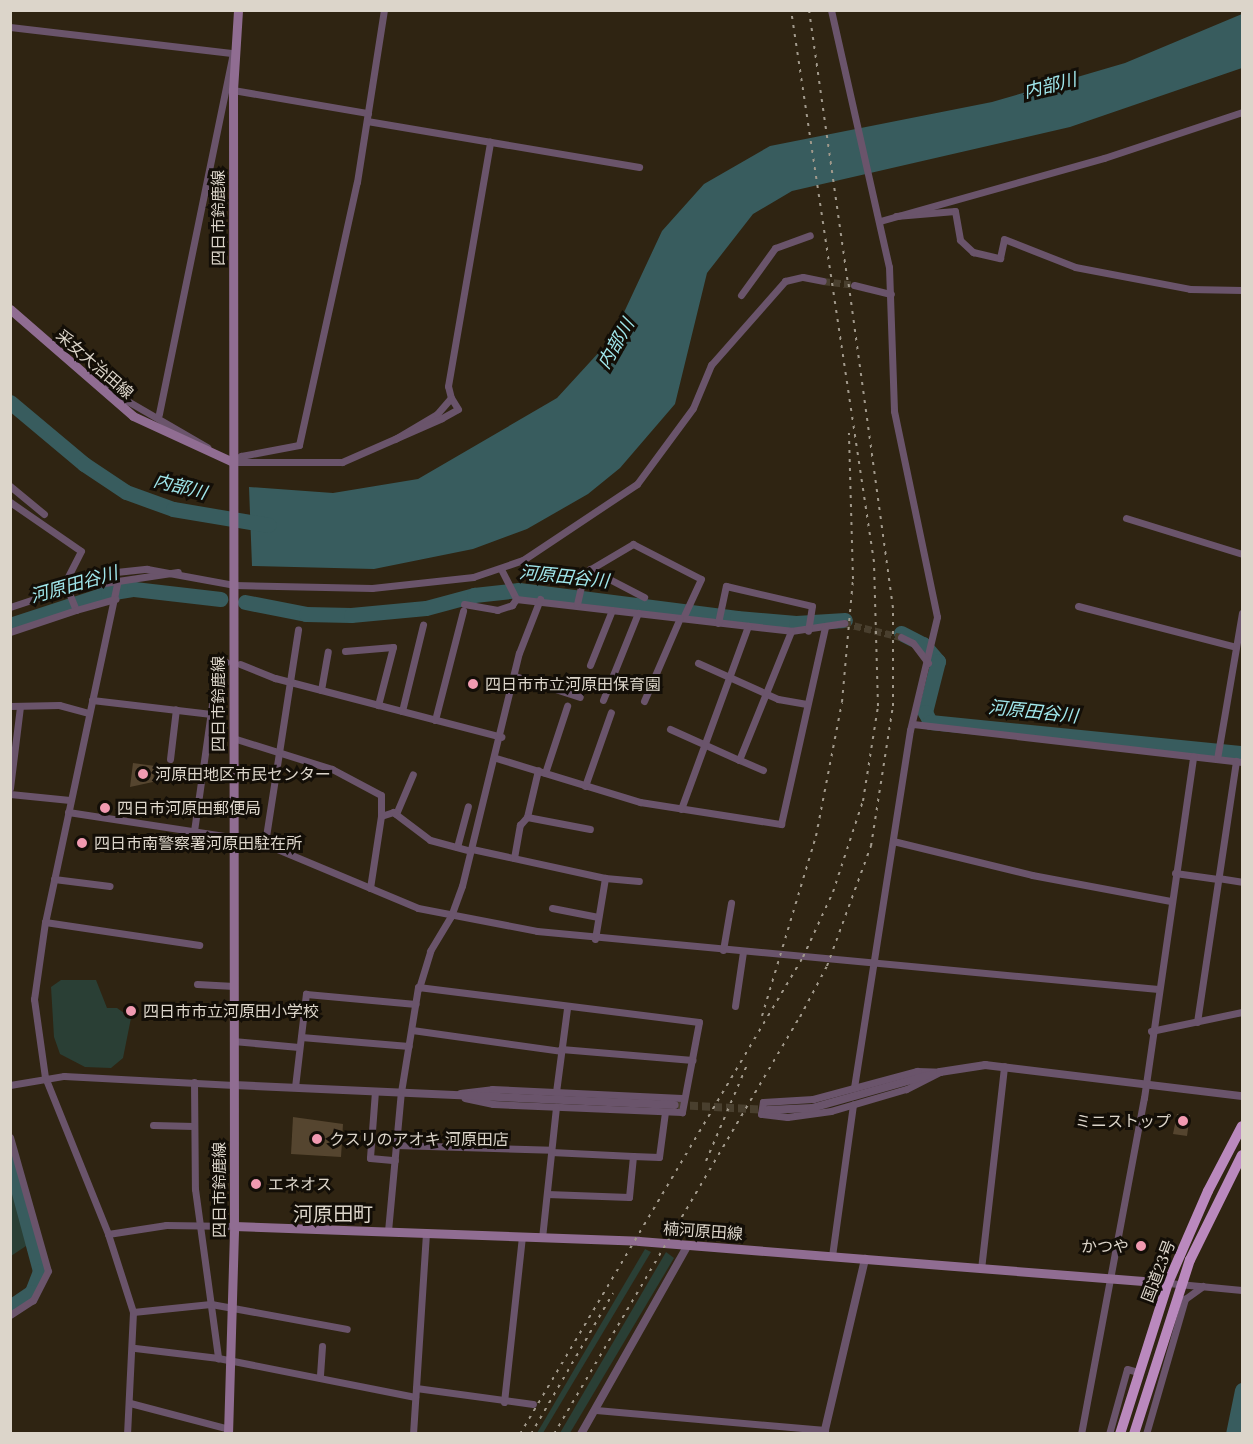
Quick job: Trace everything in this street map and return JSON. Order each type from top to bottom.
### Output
[{"type":"highway","name":"国道23号","points":[[1120,1434],[1168,1283],[1208,1191],[1242,1126]]},
{"type":"highway","name":"国道23号","points":[[1134,1434],[1182,1285],[1242,1155]]},
{"type":"main road","name":"四日市鈴鹿線","points":[[231,1432],[234,1309],[233,53],[238,10]]},
{"type":"main road","name":"采女大治田線","points":[[10,309],[87,379],[133,416],[214,456],[233,462]]},
{"type":"main road","name":"楠河原田線","points":[[234,1226],[688,1245],[1168,1283]]},
{"type":"street","points":[[233,462],[241,456],[299,445],[367,117],[384,10]]},
{"type":"street","points":[[831,10],[844,56],[880,221],[891,294],[894,411],[938,617],[913,724],[871,963],[854,1088]]},
{"type":"street","points":[[10,27],[233,53],[159,415]]},
{"type":"street","points":[[233,90],[490,142],[639,167]]},
{"type":"street","points":[[880,221],[1104,158],[1242,112]]},
{"type":"street","points":[[233,462],[342,462],[458,409],[451,398],[448,386],[490,142]]},
{"type":"street","points":[[896,216],[955,211],[964,248],[1000,258],[1004,239],[1075,267],[1190,289],[1242,290]]},
{"type":"street","points":[[741,295],[775,248],[810,235]]},
{"type":"street","points":[[10,608],[118,571],[178,572],[234,582],[372,588],[473,577],[501,569],[559,538],[637,484],[693,408],[711,365],[729,348],[754,311],[784,280],[803,277],[823,281]]},
{"type":"street","points":[[854,285],[891,294]]},
{"type":"street","points":[[87,379],[159,415],[214,456]]},
{"type":"street","points":[[395,439],[437,414],[451,398]]},
{"type":"street","points":[[10,486],[44,514]]},
{"type":"street","points":[[10,502],[81,551],[65,583],[76,609]]},
{"type":"street","points":[[1126,518],[1242,554]]},
{"type":"street","points":[[577,603],[584,573],[633,544],[701,579],[644,701]]},
{"type":"street","points":[[435,720],[464,607],[497,610],[512,605],[514,596],[501,569]]},
{"type":"street","points":[[590,570],[645,597]]},
{"type":"street","points":[[69,588],[117,586],[178,572]]},
{"type":"street","points":[[117,586],[45,922],[34,999],[45,1077],[108,1234],[133,1312],[135,1348],[127,1434]]},
{"type":"street","points":[[719,618],[726,586],[812,606],[809,625]]},
{"type":"street","points":[[514,596],[638,613],[719,618],[748,626],[792,631],[809,625],[825,627],[844,623]]},
{"type":"street","points":[[10,632],[116,598]]},
{"type":"street","points":[[388,1232],[401,1092],[419,988],[430,951],[452,916],[496,758],[514,676],[540,600]]},
{"type":"street","points":[[1078,606],[1236,647]]},
{"type":"street","points":[[590,665],[612,610]]},
{"type":"street","points":[[603,700],[638,613]]},
{"type":"street","points":[[1218,753],[1242,613]]},
{"type":"street","points":[[402,711],[423,625]]},
{"type":"street","points":[[681,809],[702,744],[748,626]]},
{"type":"street","points":[[496,758],[585,786],[681,809],[782,824],[825,627]]},
{"type":"street","points":[[265,843],[288,681],[298,630]]},
{"type":"street","points":[[739,760],[792,631]]},
{"type":"street","points":[[901,637],[913,643],[929,660]]},
{"type":"street","points":[[345,651],[393,647],[378,705]]},
{"type":"street","points":[[321,690],[328,652]]},
{"type":"street","points":[[194,831],[218,662],[226,662]]},
{"type":"street","points":[[698,663],[766,694],[807,704]]},
{"type":"street","points":[[240,664],[288,681],[501,737]]},
{"type":"street","points":[[514,676],[579,698]]},
{"type":"street","points":[[92,700],[211,714]]},
{"type":"street","points":[[10,706],[59,705],[89,713]]},
{"type":"street","points":[[514,858],[520,825],[527,817],[541,772],[567,706]]},
{"type":"street","points":[[10,788],[20,707]]},
{"type":"street","points":[[170,759],[176,709]]},
{"type":"street","points":[[585,786],[611,712]]},
{"type":"street","points":[[913,724],[1192,756],[1218,753],[1239,761],[1218,879],[1197,1022]]},
{"type":"street","points":[[670,729],[763,770]]},
{"type":"street","points":[[233,738],[278,750],[332,769],[381,795],[381,816],[370,888]]},
{"type":"street","points":[[1081,1434],[1113,1279],[1146,1083],[1151,1031],[1192,756]]},
{"type":"street","points":[[396,814],[412,774]]},
{"type":"street","points":[[10,794],[70,800]]},
{"type":"street","points":[[457,847],[468,806]]},
{"type":"street","points":[[68,812],[265,843],[418,908],[452,916],[594,939],[1158,989]]},
{"type":"street","points":[[381,816],[396,814],[430,840],[457,847],[605,878],[639,881]]},
{"type":"street","points":[[527,817],[590,829]]},
{"type":"street","points":[[893,841],[1032,875],[1171,901]]},
{"type":"street","points":[[1175,873],[1242,882]]},
{"type":"street","points":[[594,939],[605,878]]},
{"type":"street","points":[[54,879],[110,886]]},
{"type":"street","points":[[723,950],[731,903]]},
{"type":"street","points":[[552,909],[598,917]]},
{"type":"street","points":[[45,922],[199,945]]},
{"type":"street","points":[[735,1006],[743,952]]},
{"type":"street","points":[[197,984],[234,986]]},
{"type":"street","points":[[419,988],[567,1009],[699,1022],[688,1095],[682,1098],[492,1089],[453,1093]]},
{"type":"street","points":[[295,1087],[306,994],[416,1005]]},
{"type":"street","points":[[556,1092],[567,1009]]},
{"type":"street","points":[[1151,1031],[1242,1012]]},
{"type":"street","points":[[412,1030],[561,1050],[693,1060]]},
{"type":"street","points":[[301,1037],[409,1046]]},
{"type":"street","points":[[233,1041],[299,1047]]},
{"type":"street","points":[[940,1072],[906,1089],[853,1104],[795,1116],[761,1114],[763,1102],[801,1101],[917,1071],[940,1072],[1004,1066],[1242,1096]]},
{"type":"street","points":[[981,1269],[1004,1066]]},
{"type":"street","points":[[768,1110],[812,1108],[940,1072]]},
{"type":"street","points":[[10,1085],[45,1077],[453,1093],[675,1105]]},
{"type":"street","points":[[194,1082],[199,1225],[218,1359]]},
{"type":"street","points":[[375,1091],[370,1158],[395,1160]]},
{"type":"street","points":[[453,1093],[492,1104],[665,1112],[682,1112],[682,1098]]},
{"type":"street","points":[[832,1256],[853,1104]]},
{"type":"street","points":[[542,1238],[556,1107]]},
{"type":"street","points":[[396,1145],[660,1157],[665,1112]]},
{"type":"street","points":[[153,1125],[194,1126]]},
{"type":"street","points":[[10,1137],[48,1271],[33,1300],[10,1316]]},
{"type":"street","points":[[547,1194],[629,1197],[633,1156]]},
{"type":"street","points":[[108,1234],[199,1225],[234,1226]]},
{"type":"street","points":[[413,1434],[426,1233]]},
{"type":"street","points":[[504,1402],[522,1237]]},
{"type":"street","points":[[582,1434],[688,1245]]},
{"type":"street","points":[[596,1410],[825,1432],[865,1259]]},
{"type":"street","points":[[1168,1283],[1242,1290]]},
{"type":"street","points":[[1146,1434],[1185,1299],[1203,1286]]},
{"type":"street","points":[[133,1312],[211,1304],[347,1329]]},
{"type":"street","points":[[320,1375],[322,1346]]},
{"type":"street","points":[[135,1348],[233,1359],[415,1396]]},
{"type":"street","points":[[1109,1434],[1127,1370],[1138,1372]]},
{"type":"street","points":[[416,1388],[504,1402],[533,1404]]},
{"type":"street","points":[[130,1403],[231,1432]]},
{"type":"green space","points":[[61,980],[96,980],[107,1008],[117,1008],[131,1018],[123,1058],[111,1068],[85,1067],[60,1054],[54,1037],[51,987]]},
{"type":"green space","points":[[10,1174],[30,1216],[30,1234],[26,1246],[11,1256]]},
{"type":"green space","points":[[645,1249],[651,1252],[543,1433],[537,1433]]},
{"type":"green space","points":[[666,1252],[674,1258],[570,1433],[560,1433]]},
{"type":"water","points":[[1242,14],[1242,68],[1070,127],[792,191],[753,214],[707,273],[675,404],[620,468],[588,494],[527,529],[473,549],[374,569],[252,566],[249,487],[333,493],[418,479],[557,398],[612,338],[662,231],[704,184],[770,146],[992,102],[1125,63]]},
{"type":"building","name":"河原田地区市民センター","points":[[133,763],[155,766],[153,782],[130,787]]},
{"type":"building","name":"ミニストップ","points":[[1177,1114],[1190,1115],[1187,1136],[1173,1134]]},
{"type":"building","name":"クスリのアオキ 河原田店","points":[[293,1117],[343,1124],[341,1157],[291,1154]]},
{"type":"waterway","name":"内部川","points":[[10,402],[84,464],[126,492],[173,509],[269,525]]},
{"type":"waterway","name":"河原田谷川","points":[[10,625],[108,593],[134,589],[220,599]]},
{"type":"waterway","name":"河原田谷川","points":[[245,602],[306,614],[351,615],[426,608],[474,595],[519,590],[737,618],[796,623],[845,620]]},
{"type":"waterway","name":"河原田谷川","points":[[901,633],[923,644],[938,661],[925,712],[930,722],[1242,753]]},
{"type":"waterway","name":"河原田谷川","points":[[10,1159],[40,1271],[32,1292],[10,1307]]},
{"type":"waterway","points":[[1233,1434],[1242,1390]]},
{"type":"tunnel","points":[[823,281],[854,285]]},
{"type":"tunnel","points":[[844,623],[901,637]]},
{"type":"tunnel","points":[[678,1105],[767,1110]]},
{"type":"railway","points":[[520,1434],[803,957],[833,892],[863,801],[878,706],[874,562],[791,10]]},
{"type":"railway","points":[[809,10],[848,285]]},
{"type":"railway","points":[[554,1434],[800,1017],[827,966],[871,846],[893,706],[893,608],[848,278]]},
{"type":"railway","points":[[762,1016],[816,836],[842,702],[853,579],[849,433]]},
{"type":"railway","points":[[706,1161],[747,1065]]},
{"type":"railway","points":[[531,1434],[613,1293]]},
{"type":"place","name":"四日市市立河原田保育園","points":[[473,684]]},
{"type":"place","name":"河原田地区市民センター","points":[[143,774]]},
{"type":"place","name":"四日市河原田郵便局","points":[[105,808]]},
{"type":"place","name":"四日市南警察署河原田駐在所","points":[[82,843]]},
{"type":"place","name":"四日市市立河原田小学校","points":[[131,1011]]},
{"type":"place","name":"ミニストップ","points":[[1183,1121]]},
{"type":"place","name":"クスリのアオキ 河原田店","points":[[317,1139]]},
{"type":"place","name":"エネオス","points":[[256,1184]]},
{"type":"place","name":"かつや","points":[[1141,1246]]},
{"type":"district","name":"河原田町","points":[[333,1213]]}]
